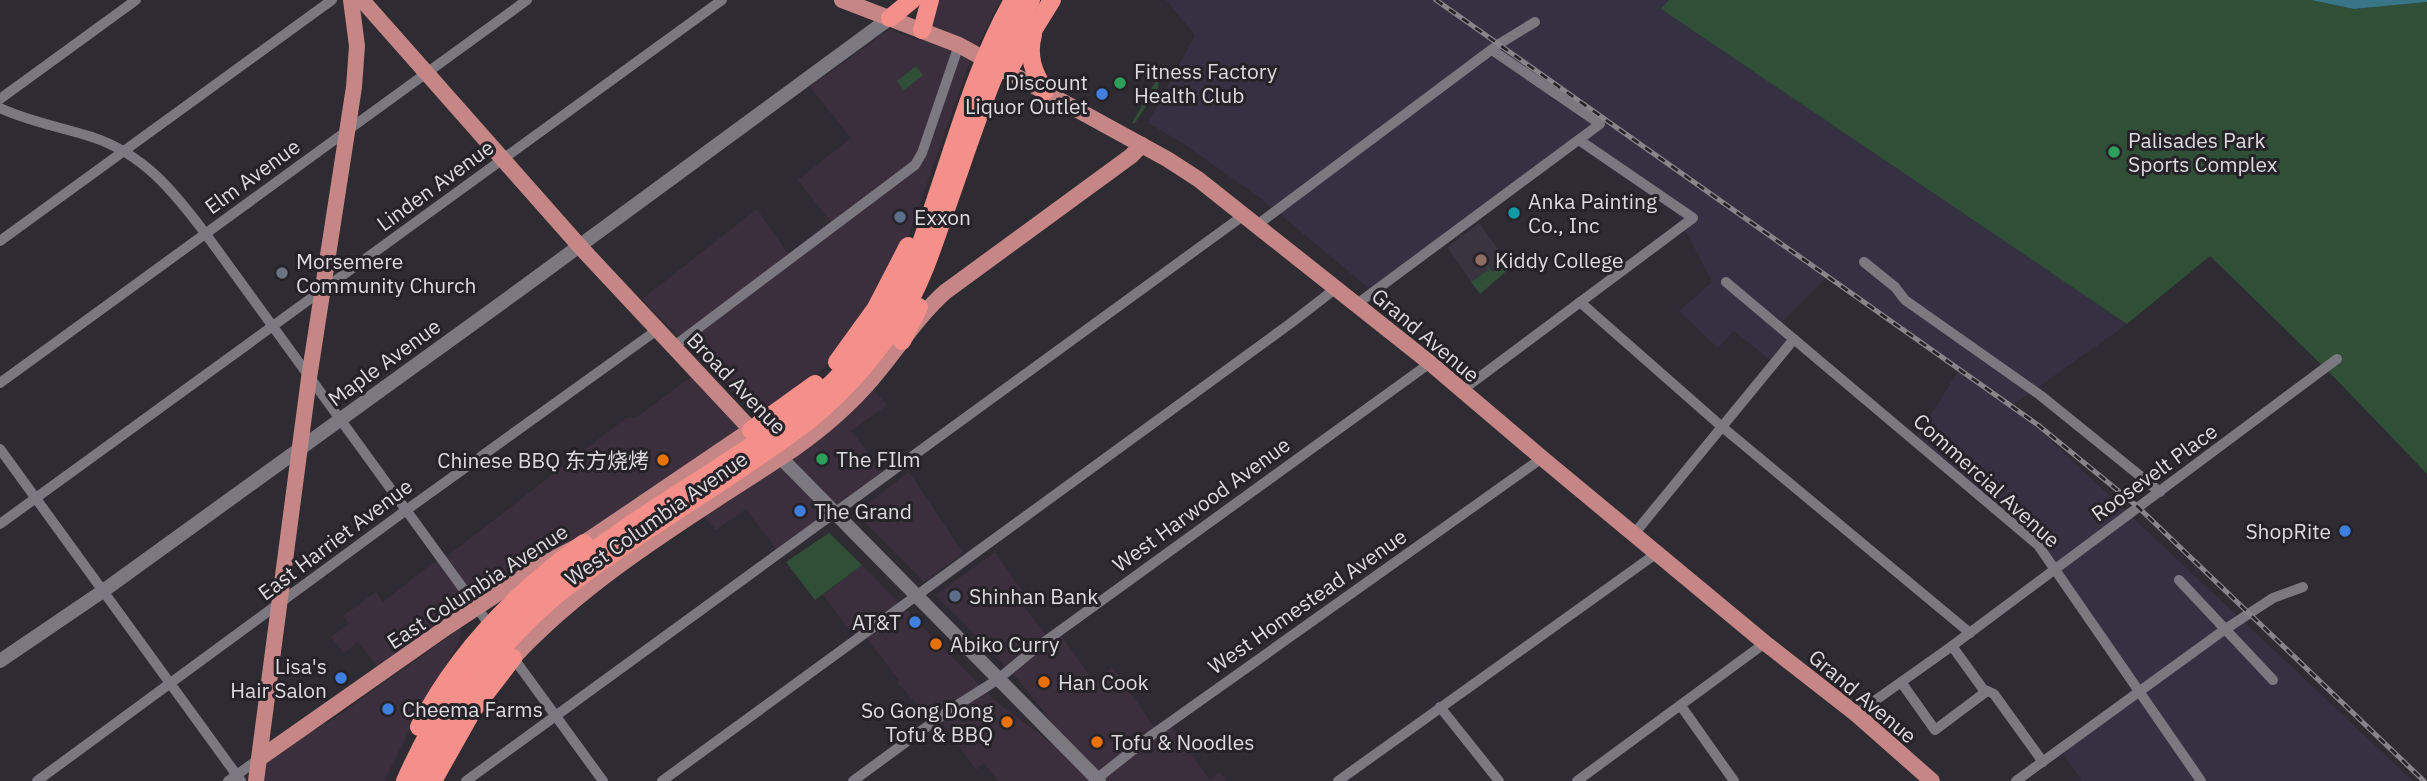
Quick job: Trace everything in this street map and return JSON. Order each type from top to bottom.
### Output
[{"type":"highway","points":[[890,18],[912,0]]},
{"type":"highway","points":[[922,30],[930,0]]},
{"type":"highway","points":[[430,780],[449,723],[502,650],[539,611],[595,565],[806,423],[859,373],[888,337],[927,264],[964,164],[993,74],[991,42],[1013,0]]},
{"type":"highway","points":[[753,432],[810,388],[833,366],[859,334],[888,286],[1010,37],[1031,0]]},
{"type":"highway","points":[[993,74],[1035,29],[1052,0]]},
{"type":"highway","points":[[1035,29],[1031,60],[1045,91]]},
{"type":"highway","points":[[902,341],[936,267],[964,164]]},
{"type":"highway","points":[[405,781],[433,725],[463,679],[498,635],[535,598],[592,552],[788,421],[816,399],[854,360],[876,332],[904,285],[946,171]]},
{"type":"highway","points":[[393,781],[439,692],[491,627],[529,586],[584,543]]},
{"type":"highway","points":[[430,780],[511,655]]},
{"type":"main road","points":[[256,781],[309,378],[348,130],[356,59],[356,28],[351,0]]},
{"type":"main road","name":"Broad Avenue","points":[[362,0],[579,246],[753,432],[778,455]]},
{"type":"main road","name":"Grand Avenue","points":[[842,0],[959,45],[993,74],[1045,91],[1198,179],[1335,289],[1357,303],[1765,643],[1856,713],[1932,781]]},
{"type":"main road","name":"West Columbia Avenue","points":[[511,655],[598,581],[778,455],[815,433],[850,403],[945,292],[1131,156],[1142,145]]},
{"type":"main road","name":"East Columbia Avenue","points":[[260,758],[447,627],[541,565],[584,543],[753,432]]},
{"type":"street","points":[[0,99],[136,0]]},
{"type":"street","points":[[0,241],[332,0]]},
{"type":"street","name":"Elm Avenue","points":[[0,383],[527,0]]},
{"type":"street","name":"Linden Avenue","points":[[0,524],[722,0]]},
{"type":"street","name":"Maple Avenue","points":[[0,661],[103,591],[890,18]]},
{"type":"street","points":[[466,781],[836,514],[902,463],[1535,22]]},
{"type":"street","points":[[673,347],[912,167],[922,153],[959,45]]},
{"type":"street","points":[[1357,303],[1600,124],[1492,50]]},
{"type":"street","points":[[0,108],[33,121],[97,139],[124,151],[166,184],[205,233],[603,781]]},
{"type":"street","points":[[1461,391],[1693,218],[1578,140]]},
{"type":"street","points":[[1864,262],[1895,287],[1905,300],[2039,395],[2160,492]]},
{"type":"street","name":"Commercial Avenue","points":[[1726,282],[2038,545],[2201,781]]},
{"type":"street","points":[[662,781],[1335,289]]},
{"type":"street","points":[[1580,302],[1721,426],[1970,633]]},
{"type":"street","name":"East Harriet Avenue","points":[[37,781],[657,330]]},
{"type":"street","points":[[1634,534],[1794,339]]},
{"type":"street","name":"Roosevelt Place","points":[[1856,713],[1970,633],[2337,359]]},
{"type":"street","name":"West Harwood Avenue","points":[[853,781],[951,709],[997,680],[1036,648],[1430,363]]},
{"type":"street","points":[[0,449],[172,683],[236,779]]},
{"type":"street","name":"Broad Avenue","points":[[778,455],[1096,780]]},
{"type":"street","name":"West Homestead Avenue","points":[[1096,780],[1152,736],[1542,458]]},
{"type":"street","points":[[1338,781],[1657,553]]},
{"type":"street","points":[[2179,580],[2273,680]]},
{"type":"street","points":[[2016,781],[2224,630],[2273,598],[2303,587]]},
{"type":"street","points":[[1577,781],[1765,643]]},
{"type":"street","points":[[1952,646],[1983,689],[1994,694],[2043,762]]},
{"type":"street","points":[[1901,682],[1935,730],[1987,691]]},
{"type":"street","points":[[1681,706],[1734,781]]},
{"type":"street","points":[[1440,707],[1499,781]]},
{"type":"street","name":"East Columbia Avenue","points":[[236,779],[260,758]]},
{"type":"shaded area","points":[[934,0],[1000,0],[970,61],[909,235],[886,277],[829,362],[805,386],[762,417],[755,415],[642,299],[757,209],[788,254],[830,221],[798,180],[851,138],[810,87],[890,29],[919,41]]},
{"type":"shaded area","points":[[1166,0],[1669,0],[1661,9],[2127,324],[2013,405],[2413,781],[2082,781],[2060,749],[2141,692],[2038,545],[1914,441],[1959,370],[1828,276],[1776,328],[1793,342],[1775,364],[1734,331],[1718,348],[1679,311],[1712,282],[1677,214],[1574,143],[1472,213],[1370,289],[1259,197],[1181,142],[1148,123],[1195,35]]},
{"type":"shaded area","name":"Kiddy College","points":[[1479,223],[1511,267],[1480,294],[1447,247]]},
{"type":"shaded area","points":[[697,372],[751,430],[382,672],[358,642],[344,653],[331,637],[349,624],[343,616],[376,592],[383,602],[439,558],[442,560],[626,418],[637,417]]},
{"type":"shaded area","points":[[868,384],[887,405],[851,431],[886,475],[780,554],[746,509],[716,530],[700,512]]},
{"type":"shaded area","points":[[909,472],[963,553],[924,582],[856,513]]},
{"type":"shaded area","points":[[995,552],[1022,591],[1015,596],[1049,638],[1058,631],[1093,680],[1097,681],[1112,667],[1157,731],[1169,723],[1210,780],[1220,772],[1226,781],[998,781],[984,763],[976,770],[939,718],[933,722],[897,682],[899,680],[864,635],[857,640],[823,595],[862,565],[992,698],[1094,776],[1018,679],[936,595]]},
{"type":"shaded area","points":[[462,627],[459,642],[417,715],[384,781],[263,781],[267,758],[335,718]]},
{"type":"green space","name":"Palisades Park Sports Complex","points":[[1669,0],[2311,0],[2354,9],[2427,2],[2427,474],[2333,376],[2210,256],[2127,324],[1661,9]]},
{"type":"green space","points":[[916,66],[923,75],[904,90],[897,81]]},
{"type":"green space","points":[[1150,70],[1159,76],[1158,88],[1135,123],[1132,123],[1156,81],[1147,76]]},
{"type":"green space","points":[[1480,256],[1492,272],[1507,261],[1511,267],[1480,294],[1471,282],[1487,271],[1490,273]]},
{"type":"green space","points":[[829,533],[862,565],[815,600],[786,562]]},
{"type":"water","points":[[2311,0],[2427,0],[2427,2],[2354,9]]},
{"type":"railway","points":[[1436,0],[2038,425],[2138,507],[2424,781]]},
{"type":"place","name":"Fitness Factory Health Club","points":[[1120,83]]},
{"type":"place","name":"Discount Liquor Outlet","points":[[1102,94]]},
{"type":"place","name":"Palisades Park Sports Complex","points":[[2114,152]]},
{"type":"place","name":"Anka Painting Co., Inc","points":[[1514,213]]},
{"type":"place","name":"Exxon","points":[[900,217]]},
{"type":"place","name":"Kiddy College","points":[[1481,260]]},
{"type":"place","name":"Morsemere Community Church","points":[[282,273]]},
{"type":"place","name":"The FIlm","points":[[822,459]]},
{"type":"place","name":"Chinese BBQ 东方烧烤","points":[[663,460]]},
{"type":"place","name":"The Grand","points":[[800,511]]},
{"type":"place","name":"ShopRite","points":[[2345,531]]},
{"type":"place","name":"Shinhan Bank","points":[[955,596]]},
{"type":"place","name":"AT&T","points":[[915,622]]},
{"type":"place","name":"Abiko Curry","points":[[936,644]]},
{"type":"place","name":"Lisa's Hair Salon","points":[[341,678]]},
{"type":"place","name":"Han Cook","points":[[1044,682]]},
{"type":"place","name":"Cheema Farms","points":[[388,709]]},
{"type":"place","name":"So Gong Dong Tofu & BBQ","points":[[1007,722]]},
{"type":"place","name":"Tofu & Noodles","points":[[1097,742]]}]
